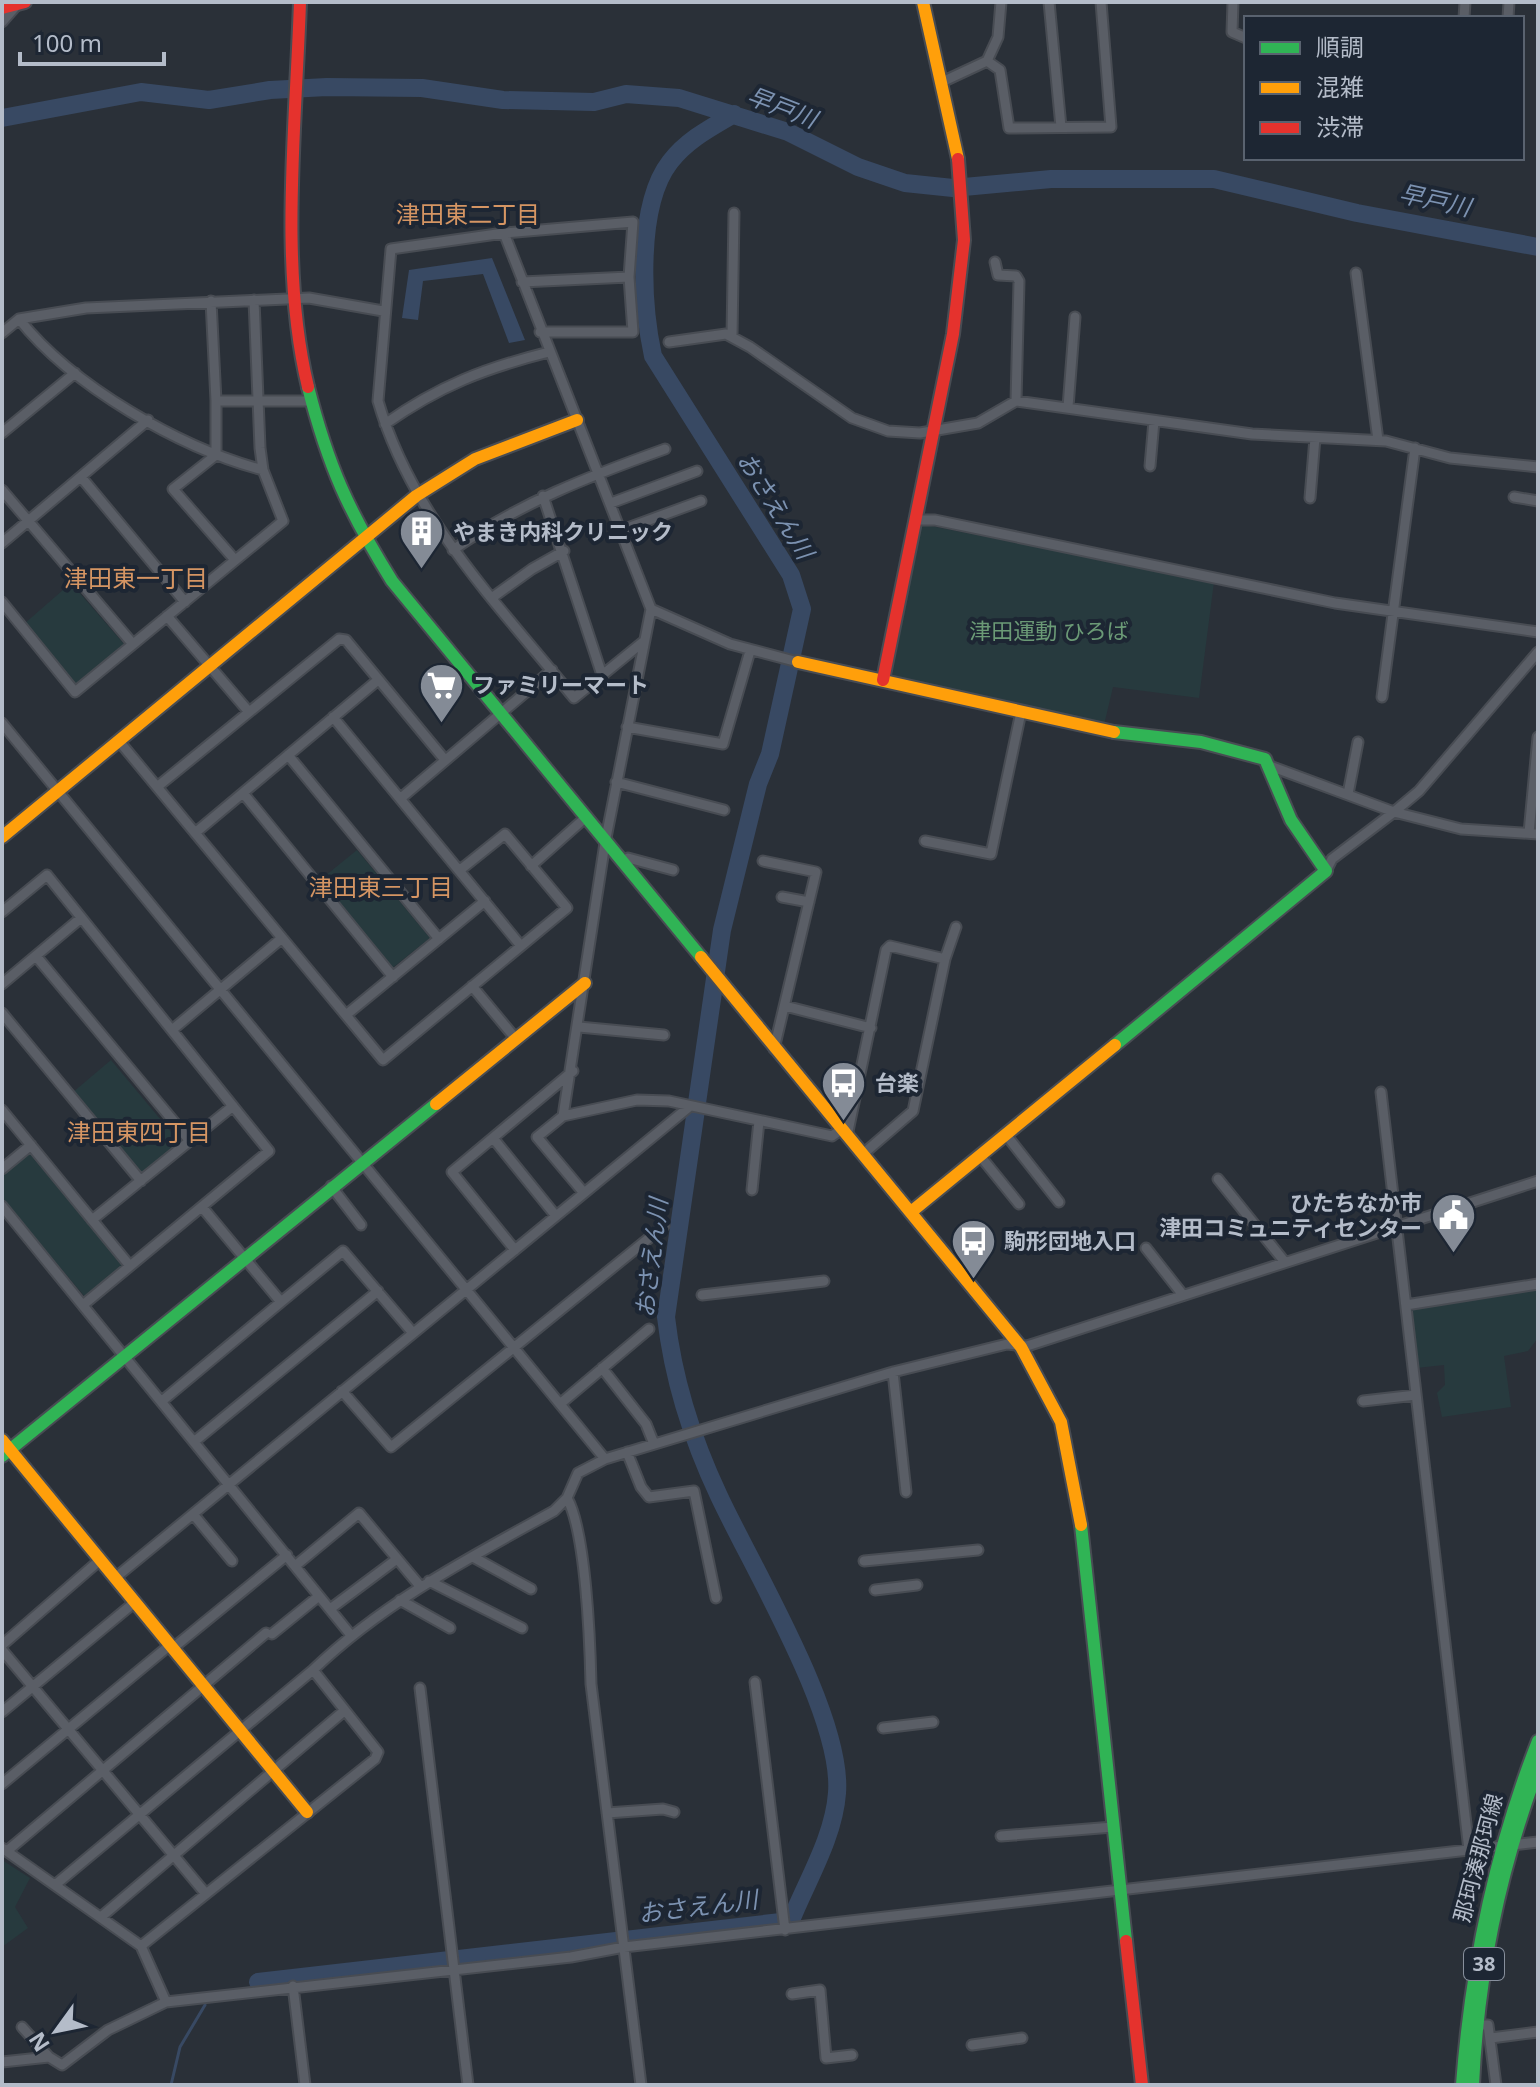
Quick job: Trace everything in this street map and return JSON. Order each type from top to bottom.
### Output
[{"type":"main road","points":[[300,2],[297,299],[308,401],[334,483],[363,538],[392,581],[500,714],[1021,1347],[1047,1389],[1069,1448],[1142,2085]]},
{"type":"main road","points":[[883,680],[960,288],[963,210],[960,175],[923,2]]},
{"type":"main road","points":[[2,8],[21,3]]},
{"type":"main road","points":[[2,837],[416,496],[475,459],[577,420]]},
{"type":"main road","points":[[798,662],[1104,731],[1218,745],[1265,759],[1291,820],[1326,871],[911,1212]]},
{"type":"main road","points":[[307,1812],[5,1449],[125,1356],[585,983]]},
{"type":"main road","name":"那珂湊那珂線","points":[[1462,2085],[1473,1960],[1504,1846],[1538,1741]]},
{"type":"main road","name":"那珂湊那珂線","points":[[1473,2085],[1477,2025],[1504,1846],[1538,1769]]},
{"type":"street","points":[[942,82],[987,61],[998,37],[1001,2]]},
{"type":"street","points":[[1049,2],[1061,127]]},
{"type":"street","points":[[987,61],[1000,70],[1009,128],[1111,127],[1101,2]]},
{"type":"street","points":[[1233,2],[1232,32],[1244,37]]},
{"type":"street","points":[[2,22],[21,3]]},
{"type":"street","points":[[732,337],[734,213]]},
{"type":"street","points":[[540,332],[633,332],[629,277],[633,222],[504,233],[391,249],[383,311],[378,401],[385,424],[416,496],[453,550],[574,698],[643,642]]},
{"type":"street","points":[[504,233],[540,332],[622,530],[651,609],[605,843],[573,1071],[563,1116]]},
{"type":"street","points":[[995,262],[998,275],[1016,276],[1019,281],[1016,401]]},
{"type":"street","points":[[1356,273],[1378,440]]},
{"type":"street","points":[[522,282],[629,277]]},
{"type":"street","points":[[2,333],[19,319],[86,308],[297,299],[383,311]]},
{"type":"street","points":[[2,602],[75,692],[283,521],[263,470],[254,300]]},
{"type":"street","points":[[211,301],[216,455]]},
{"type":"street","points":[[1068,407],[1075,317]]},
{"type":"street","points":[[19,319],[33,337],[75,373],[148,420],[216,455],[263,470]]},
{"type":"street","points":[[669,342],[726,334],[852,418],[888,431],[934,431],[978,423],[1016,401],[1154,421],[1315,438],[1378,440],[1450,458],[1538,467]]},
{"type":"street","points":[[385,424],[425,395],[468,376],[549,352]]},
{"type":"street","points":[[2,433],[75,373]]},
{"type":"street","points":[[216,401],[308,401]]},
{"type":"street","points":[[2,543],[148,420]]},
{"type":"street","points":[[1150,466],[1154,421]]},
{"type":"street","points":[[1310,498],[1315,438]]},
{"type":"street","points":[[1382,697],[1415,448]]},
{"type":"street","points":[[453,550],[508,513],[543,496],[665,449]]},
{"type":"street","points":[[216,455],[173,489],[235,560]]},
{"type":"street","points":[[611,503],[697,471]]},
{"type":"street","points":[[81,477],[185,602]]},
{"type":"street","points":[[2,490],[132,643]]},
{"type":"street","points":[[543,496],[564,551],[602,675]]},
{"type":"street","points":[[1514,497],[1538,501]]},
{"type":"street","points":[[622,530],[701,501]]},
{"type":"street","points":[[915,520],[935,520],[1393,613],[1538,632]]},
{"type":"street","points":[[493,597],[564,551]]},
{"type":"street","points":[[651,609],[750,651],[798,662]]},
{"type":"street","points":[[167,616],[249,712]]},
{"type":"street","points":[[157,787],[339,639],[346,640],[445,760]]},
{"type":"street","points":[[627,727],[723,744],[750,651]]},
{"type":"street","points":[[1326,871],[1332,859],[1419,791],[1538,652]]},
{"type":"street","points":[[401,798],[552,670]]},
{"type":"street","points":[[195,833],[378,680]]},
{"type":"street","points":[[925,841],[991,854],[1021,712]]},
{"type":"street","points":[[333,717],[521,946]]},
{"type":"street","points":[[2,723],[605,1459]]},
{"type":"street","points":[[1270,766],[1394,812],[1461,829],[1534,834],[1538,737]]},
{"type":"street","points":[[119,741],[383,1060],[567,908],[505,834],[460,870]]},
{"type":"street","points":[[1348,794],[1358,742]]},
{"type":"street","points":[[288,755],[439,939]]},
{"type":"street","points":[[616,782],[724,810]]},
{"type":"street","points":[[243,793],[393,977]]},
{"type":"street","points":[[531,866],[585,818]]},
{"type":"street","points":[[622,862],[628,858],[673,870]]},
{"type":"street","points":[[763,861],[816,872],[774,1049]]},
{"type":"street","points":[[2,912],[47,875],[269,1151],[83,1305]]},
{"type":"street","points":[[782,897],[809,902]]},
{"type":"street","points":[[346,1015],[485,901]]},
{"type":"street","points":[[2,984],[81,918]]},
{"type":"street","points":[[863,1154],[913,1111],[945,959],[956,927]]},
{"type":"street","points":[[172,1030],[282,938]]},
{"type":"street","points":[[584,1193],[537,1137],[563,1116],[637,1100],[703,1109],[832,1136],[845,1132],[871,1028],[886,950],[890,946],[945,959]]},
{"type":"street","points":[[36,956],[190,1141]]},
{"type":"street","points":[[472,986],[516,1039]]},
{"type":"street","points":[[785,1006],[871,1028]]},
{"type":"street","points":[[2,1013],[141,1181]]},
{"type":"street","points":[[579,1027],[664,1035]]},
{"type":"street","points":[[515,1250],[452,1172],[573,1071]]},
{"type":"street","points":[[1381,1092],[1469,1850]]},
{"type":"street","points":[[92,1220],[233,1106]]},
{"type":"street","points":[[115,1578],[689,1107]]},
{"type":"street","points":[[2,1110],[130,1266]]},
{"type":"street","points":[[752,1190],[759,1121]]},
{"type":"street","points":[[1007,1136],[1059,1202]]},
{"type":"street","points":[[493,1138],[556,1216]]},
{"type":"street","points":[[2,1169],[31,1145]]},
{"type":"street","points":[[981,1157],[1019,1204]]},
{"type":"street","points":[[1218,1179],[1284,1261]]},
{"type":"street","points":[[55,1885],[313,1670],[350,1634],[425,1584],[554,1511],[567,1498],[578,1473],[605,1459],[893,1372],[1007,1344],[1021,1347],[1538,1181]]},
{"type":"street","points":[[331,1186],[361,1225]]},
{"type":"street","points":[[2,1206],[350,1634]]},
{"type":"street","points":[[202,1207],[281,1302]]},
{"type":"street","points":[[342,1391],[391,1447],[664,1226]]},
{"type":"street","points":[[1146,1248],[1183,1295]]},
{"type":"street","points":[[162,1401],[343,1251],[413,1333]]},
{"type":"street","points":[[702,1295],[824,1281]]},
{"type":"street","points":[[1406,1305],[1538,1284]]},
{"type":"street","points":[[195,1441],[378,1291]]},
{"type":"street","points":[[560,1404],[649,1329]]},
{"type":"street","points":[[602,1368],[646,1424],[654,1444]]},
{"type":"street","points":[[893,1372],[906,1492]]},
{"type":"street","points":[[1363,1401],[1416,1395]]},
{"type":"street","points":[[627,1452],[641,1487],[649,1497],[694,1491],[716,1598]]},
{"type":"street","points":[[567,1498],[572,1507],[590,1634],[591,1684],[641,2085]]},
{"type":"street","points":[[295,1566],[359,1513],[397,1559],[425,1584],[522,1628]]},
{"type":"street","points":[[193,1514],[232,1561]]},
{"type":"street","points":[[864,1561],[978,1550]]},
{"type":"street","points":[[2,1784],[287,1555]]},
{"type":"street","points":[[473,1557],[531,1589]]},
{"type":"street","points":[[330,1609],[397,1559]]},
{"type":"street","points":[[100,1560],[2,1647],[206,1894]]},
{"type":"street","points":[[875,1590],[917,1585]]},
{"type":"street","points":[[166,2002],[141,1946],[4,1849],[203,1684],[319,1596]]},
{"type":"street","points":[[400,1600],[450,1628]]},
{"type":"street","points":[[2,1712],[135,1602]]},
{"type":"street","points":[[141,1946],[375,1759],[378,1752],[313,1670]]},
{"type":"street","points":[[755,1682],[785,1930]]},
{"type":"street","points":[[420,1688],[468,2085]]},
{"type":"street","points":[[101,1917],[344,1711]]},
{"type":"street","points":[[883,1728],[933,1722]]},
{"type":"street","points":[[607,1813],[663,1809],[674,1812]]},
{"type":"street","points":[[1001,1836],[1113,1827]]},
{"type":"street","points":[[22,2027],[49,2057],[62,2065],[108,2030],[166,2002],[1538,1842]]},
{"type":"street","points":[[293,1986],[305,2085]]},
{"type":"street","points":[[792,1994],[820,1990],[826,2058],[852,2055]]},
{"type":"street","points":[[1477,2025],[1488,2025],[1496,2085]]},
{"type":"street","points":[[1491,2038],[1538,2032]]},
{"type":"street","points":[[972,2045],[1022,2038]]},
{"type":"street","points":[[2,2062],[49,2057]]},
{"type":"green space","name":"津田運動 ひろば","points":[[921,524],[1214,582],[1199,698],[1113,687],[1104,725],[892,676]]},
{"type":"green space","points":[[71,583],[124,644],[76,687],[24,624]]},
{"type":"green space","points":[[357,850],[430,938],[391,969],[320,880]]},
{"type":"green space","points":[[111,1060],[181,1144],[142,1177],[72,1093]]},
{"type":"green space","points":[[29,1153],[125,1268],[86,1298],[2,1199],[2,1175]]},
{"type":"green space","points":[[1538,1287],[1538,1338],[1528,1351],[1504,1356],[1511,1407],[1442,1417],[1437,1393],[1445,1385],[1444,1365],[1416,1368],[1407,1308]]},
{"type":"green space","points":[[2,1860],[30,1878],[15,1907],[28,1928],[2,1947]]},
{"type":"water","points":[[492,258],[525,340],[509,343],[483,274],[423,281],[418,320],[402,318],[409,270]]},
{"type":"waterway","name":"早戸川","points":[[2,118],[141,92],[209,100],[270,90],[327,87],[422,88],[503,100],[594,102],[626,94],[679,98],[788,132],[858,167],[905,183],[953,188],[1051,179],[1214,179],[1357,213],[1538,247]]},
{"type":"waterway","name":"おさえん川","points":[[258,1982],[781,1922],[792,1918],[831,1825],[837,1793],[835,1761],[826,1725],[793,1643],[719,1496],[701,1453],[679,1386],[666,1317],[722,930],[758,784],[770,754],[802,609],[791,575],[653,356],[649,335],[645,256],[651,204],[659,181],[684,147],[734,114]]},
{"type":"waterway","points":[[171,2085],[180,2047],[205,2005]]},
{"type":"traffic: fast","points":[[308,387],[341,488],[392,581],[701,957]]},
{"type":"traffic: fast","points":[[1114,732],[1201,742],[1265,759],[1291,820],[1326,871],[1115,1045]]},
{"type":"traffic: fast","points":[[2,1456],[436,1104]]},
{"type":"traffic: fast","points":[[1081,1525],[1126,1941]]},
{"type":"traffic: fast","points":[[1462,2085],[1471,1996],[1487,1910],[1509,1825],[1538,1741]]},
{"type":"traffic: fast","points":[[1473,2085],[1480,2004],[1493,1924],[1512,1846],[1538,1769]]},
{"type":"traffic: slow","points":[[923,2],[958,159]]},
{"type":"traffic: slow","points":[[2,837],[416,496],[475,459],[577,420]]},
{"type":"traffic: slow","points":[[798,662],[1114,732]]},
{"type":"traffic: slow","points":[[701,957],[1021,1347],[1061,1422],[1081,1525]]},
{"type":"traffic: slow","points":[[436,1104],[585,983]]},
{"type":"traffic: slow","points":[[911,1212],[1115,1045]]},
{"type":"traffic: slow","points":[[2,1440],[307,1812]]},
{"type":"traffic: jam","points":[[2,8],[25,2]]},
{"type":"traffic: jam","points":[[300,2],[292,245],[299,341],[308,387]]},
{"type":"traffic: jam","points":[[883,680],[953,334],[964,240],[958,159]]},
{"type":"traffic: jam","points":[[1126,1941],[1142,2085]]},
{"type":"place","name":"やまき内科クリニック","points":[[422,571]]},
{"type":"place","name":"ファミリーマート","points":[[442,724]]},
{"type":"place","name":"台楽","points":[[844,1122]]},
{"type":"place","name":"ひたちなか市 津田コミュニティセンター","points":[[1453,1255]]},
{"type":"place","name":"駒形団地入口","points":[[973,1280]]},
{"type":"district","name":"津田東二丁目","points":[[468,215]]},
{"type":"district","name":"津田東一丁目","points":[[136,579]]},
{"type":"district","name":"津田東三丁目","points":[[381,888]]},
{"type":"district","name":"津田東四丁目","points":[[139,1133]]}]
